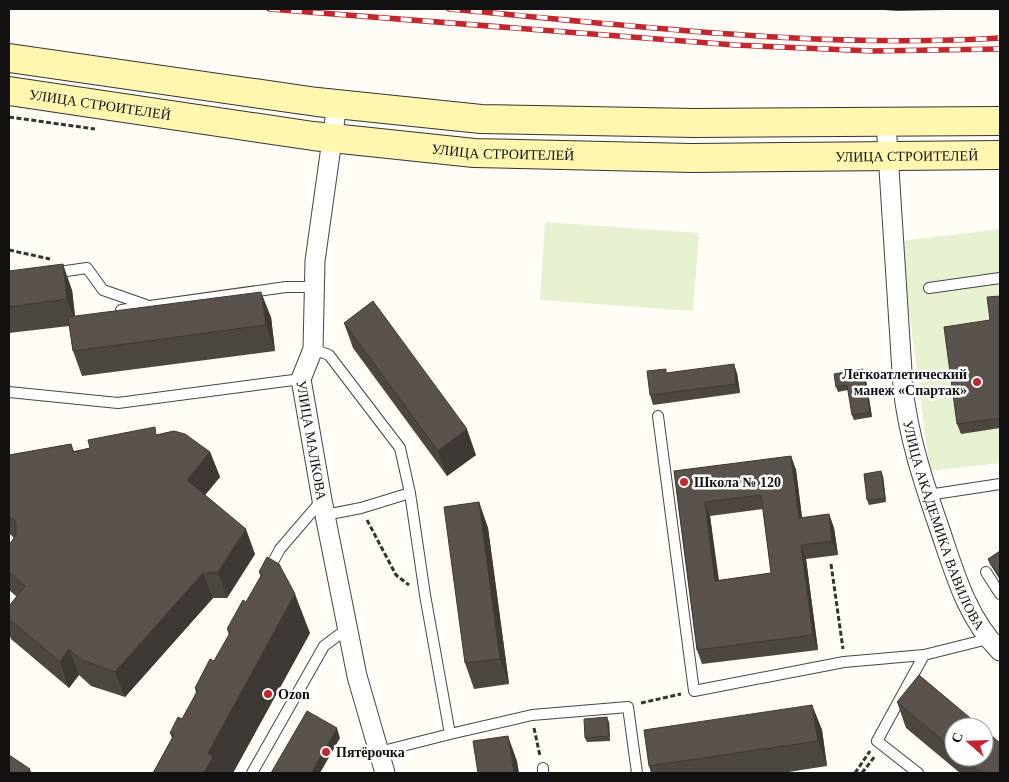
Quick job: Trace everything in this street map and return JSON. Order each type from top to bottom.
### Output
[{"type":"main road","points":[[9,58],[337,104],[481,120],[694,123],[1000,121]]},
{"type":"main road","name":"УЛИЦА СТРОИТЕЛЕЙ","points":[[9,91],[334,138],[474,153],[692,158],[1000,156]]},
{"type":"street","name":"УЛИЦА МАЛКОВА","points":[[337,104],[334,138],[315,261],[313,349],[301,379],[324,508],[358,676],[385,773]]},
{"type":"street","name":"УЛИЦА АКАДЕМИКА ВАВИЛОВА","points":[[886,122],[905,406],[928,495],[964,599],[994,645]]},
{"type":"lane","points":[[38,275],[87,268],[104,290],[148,306]]},
{"type":"lane","points":[[929,288],[1000,278]]},
{"type":"lane","points":[[121,310],[286,287],[313,287]]},
{"type":"lane","points":[[313,349],[329,355],[400,448],[410,493],[424,595],[450,734]]},
{"type":"lane","points":[[9,392],[118,403],[301,379]]},
{"type":"lane","points":[[658,416],[694,691],[844,662],[924,655],[994,645]]},
{"type":"lane","points":[[928,495],[1000,484]]},
{"type":"lane","points":[[261,583],[280,549],[324,508],[361,508],[410,493]]},
{"type":"lane","points":[[986,572],[1000,594]]},
{"type":"lane","points":[[252,773],[324,646],[348,628]]},
{"type":"lane","points":[[918,773],[880,743],[924,655]]},
{"type":"lane","points":[[379,752],[532,715],[628,706],[638,773]]},
{"type":"path","points":[[361,508],[396,575],[424,595]]},
{"type":"path","points":[[831,564],[844,662]]},
{"type":"path","points":[[652,700],[694,691]]},
{"type":"path","points":[[532,715],[543,771]]},
{"type":"path","points":[[855,773],[880,743]]},
{"type":"path","points":[[862,773],[880,743]]},
{"type":"green space","points":[[545,222],[699,233],[693,311],[540,300]]},
{"type":"green space","points":[[1000,229],[1000,463],[930,471],[900,241]]},
{"type":"building","points":[[63,264],[67,299],[9,307],[9,271]]},
{"type":"building","points":[[261,292],[266,325],[73,351],[68,317]]},
{"type":"building","name":"Легкоатлетический манеж «Спартак»","points":[[1000,296],[1000,418],[957,424],[944,327],[990,320],[987,297]]},
{"type":"building","points":[[373,301],[467,429],[438,451],[344,323]]},
{"type":"building","points":[[734,364],[736,384],[650,395],[647,371],[666,369],[666,373]]},
{"type":"building","points":[[863,369],[870,412],[852,415],[847,385],[836,387],[834,374]]},
{"type":"building","points":[[155,427],[156,435],[174,431],[185,434],[210,452],[187,480],[246,529],[218,572],[203,573],[115,672],[82,660],[69,649],[60,662],[9,619],[9,606],[25,586],[9,572],[9,545],[16,535],[16,522],[9,516],[9,455],[71,444],[73,452],[90,448],[88,440]]},
{"type":"building","points":[[791,456],[799,518],[829,514],[832,541],[801,545],[813,635],[697,650],[674,471]],"holes":[[[761,495],[771,573],[715,581],[705,502]]]},
{"type":"building","points":[[881,471],[885,498],[867,500],[864,474]]},
{"type":"building","points":[[479,502],[500,659],[465,663],[444,507]]},
{"type":"building","points":[[1000,551],[1000,578],[988,559]]},
{"type":"building","points":[[267,557],[279,564],[295,594],[208,753],[213,757],[204,773],[153,773],[174,735],[170,733],[178,717],[182,719],[198,690],[195,688],[210,659],[214,661],[231,631],[227,629],[243,600],[246,602],[262,574],[259,572]]},
{"type":"building","points":[[919,675],[969,717],[944,717],[944,742],[897,702]]},
{"type":"building","points":[[812,705],[818,741],[649,766],[644,730]]},
{"type":"building","points":[[307,711],[337,728],[311,773],[271,773]]},
{"type":"building","points":[[607,717],[609,736],[585,738],[584,719]]},
{"type":"building","points":[[508,736],[514,773],[478,773],[473,741]]},
{"type":"building","points":[[994,738],[1000,743],[1000,773],[982,773],[974,767],[994,767]]},
{"type":"building","points":[[9,755],[30,769],[27,773],[9,773]]},
{"type":"railway","points":[[269,9],[735,45],[872,51],[1000,49]]},
{"type":"railway","points":[[449,9],[724,34],[793,38],[931,41],[1000,38]]},
{"type":"place","name":"Легкоатлетический манеж «Спартак»","points":[[977,382]]},
{"type":"place","name":"Школа № 120","points":[[684,482]]},
{"type":"place","name":"Ozon","points":[[268,694]]},
{"type":"place","name":"Пятёрочка","points":[[326,752]]}]
